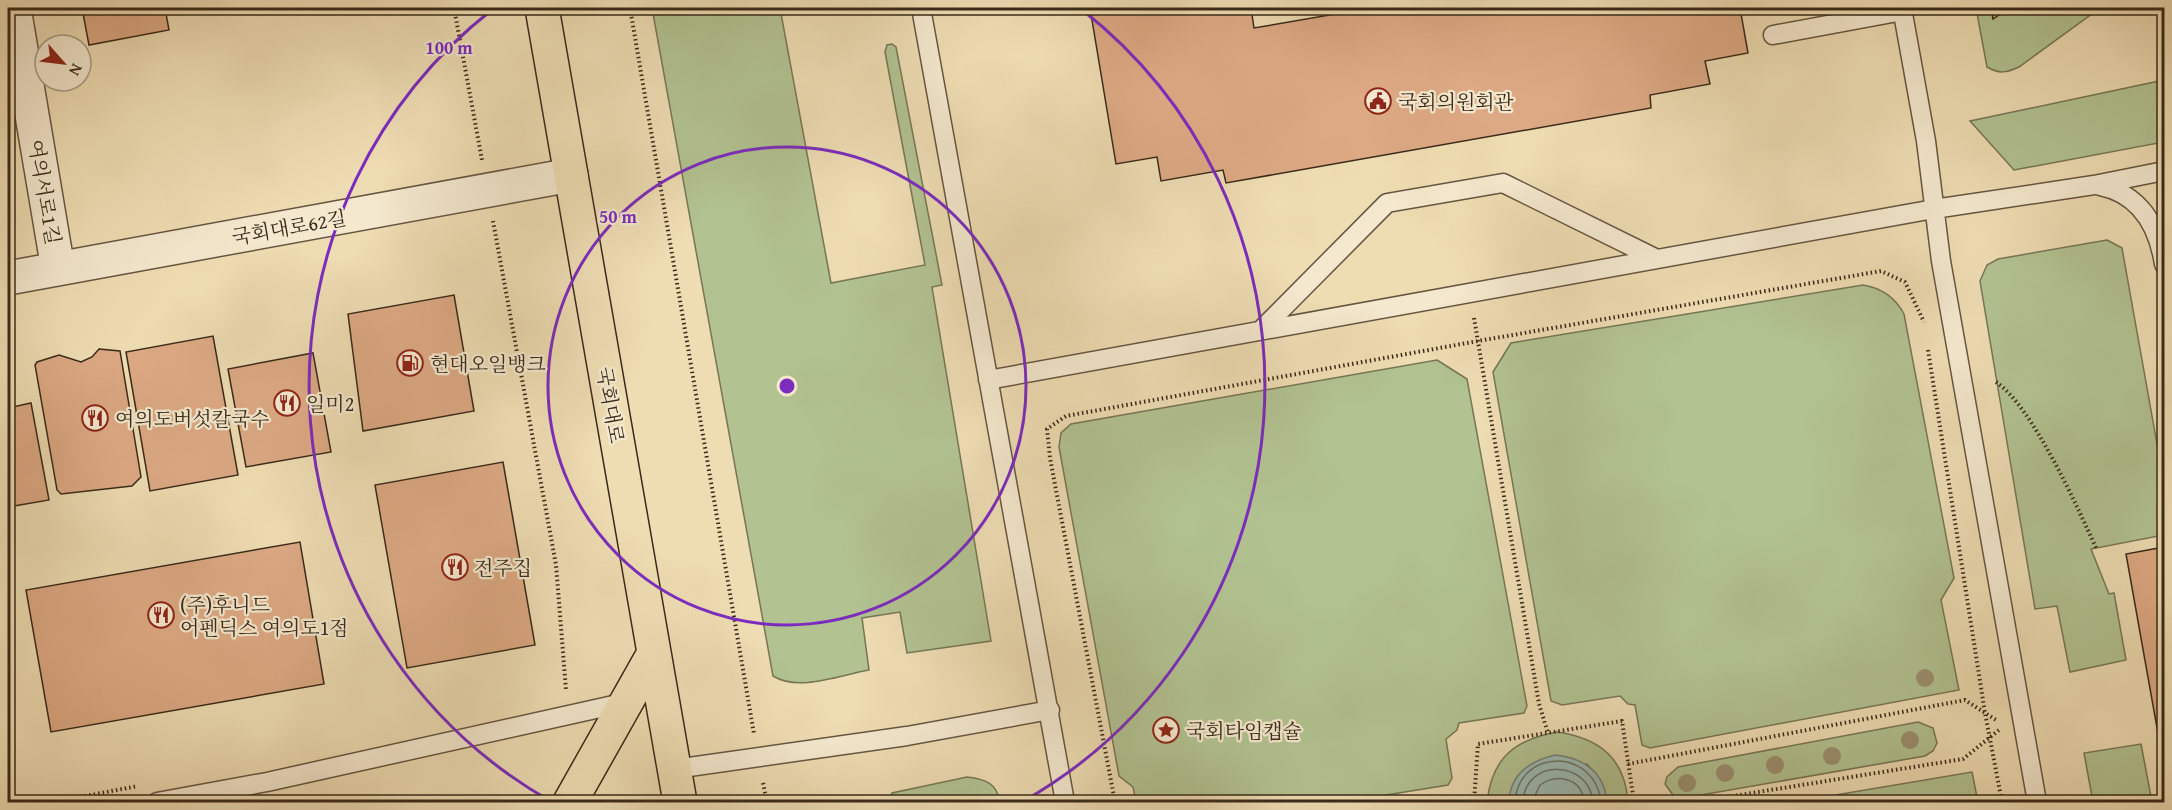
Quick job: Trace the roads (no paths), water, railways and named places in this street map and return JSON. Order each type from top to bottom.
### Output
[{"type":"main road","name":"국회대로","points":[[542,8],[680,802]]},
{"type":"main road","points":[[570,802],[654,653]]},
{"type":"street","name":"여의서로1길","points":[[14,8],[58,269]]},
{"type":"street","name":"국회대로62길","points":[[8,278],[571,175]]},
{"type":"lane","points":[[921,8],[1065,802]]},
{"type":"lane","points":[[1773,35],[1902,9],[1926,141],[1934,209],[2037,802]]},
{"type":"lane","points":[[988,380],[1934,209],[2094,185],[2164,171]]},
{"type":"lane","points":[[1262,330],[1387,203],[1398,201],[1503,183],[1657,259]]},
{"type":"lane","points":[[2094,185],[2118,190],[2139,207],[2153,225],[2164,264]]},
{"type":"lane","points":[[157,802],[267,782],[629,701]]},
{"type":"lane","points":[[675,769],[907,736],[1050,711]]},
{"type":"water","points":[[1555,755],[1575,759],[1591,768],[1602,782],[1607,802],[1509,802],[1510,792],[1517,777],[1530,765]]},
{"type":"place","name":"국회의원회관","points":[[1378,101]]},
{"type":"place","name":"현대오일뱅크","points":[[410,363]]},
{"type":"place","name":"일미2","points":[[287,403]]},
{"type":"place","name":"여의도버섯칼국수","points":[[95,418]]},
{"type":"place","name":"전주집","points":[[455,567]]},
{"type":"place","name":"(주)후니드 어펜딕스 여의도1점","points":[[161,615]]},
{"type":"place","name":"국회타임캡슐","points":[[1166,730]]}]
